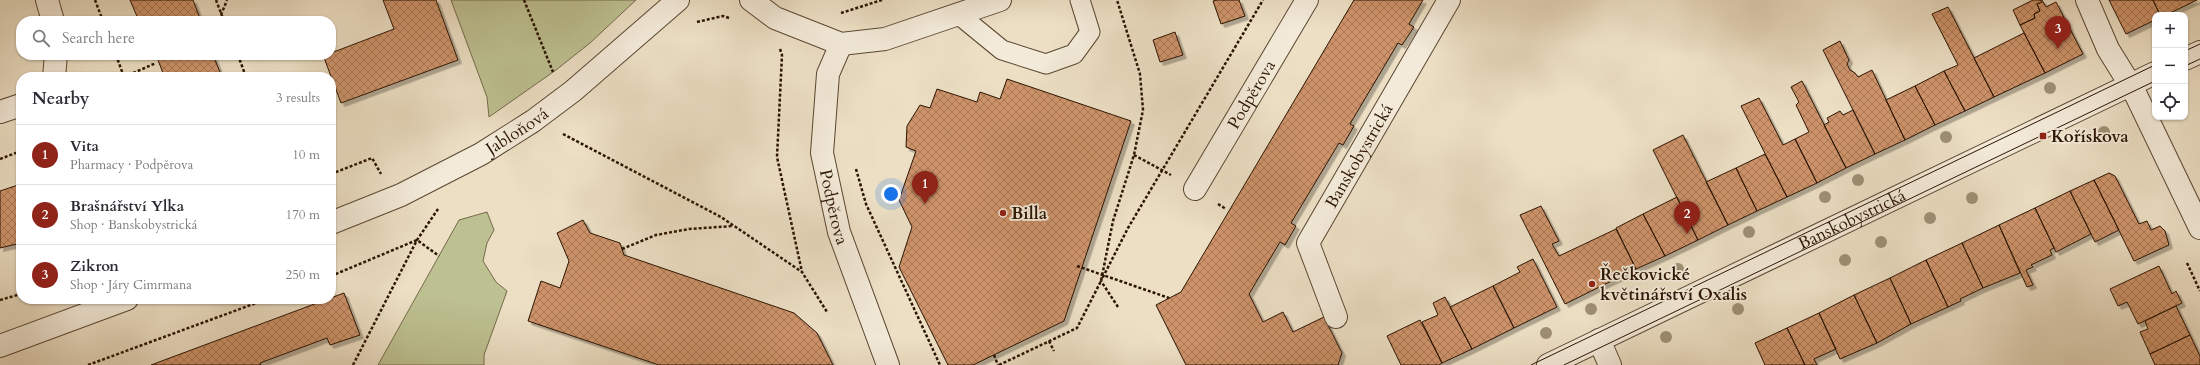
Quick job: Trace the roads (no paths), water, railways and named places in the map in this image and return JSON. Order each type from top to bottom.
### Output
[{"type":"street","points":[[47,0],[52,16]]},
{"type":"street","name":"Jabloňová","points":[[336,221],[401,196],[480,154],[533,121],[573,92],[678,0]]},
{"type":"street","points":[[751,0],[775,18],[841,44],[885,39],[1000,0]]},
{"type":"street","name":"Podpěrova","points":[[1194,189],[1307,0]]},
{"type":"street","name":"Banskobystrická","points":[[1336,317],[1308,243],[1450,0]]},
{"type":"street","points":[[2087,0],[2108,50],[2130,85],[2200,228]]},
{"type":"street","name":"Podpěrova","points":[[841,44],[828,74],[822,153],[839,232],[888,365]]},
{"type":"street","points":[[2188,58],[2200,52]]},
{"type":"street","points":[[54,72],[56,60]]},
{"type":"street","name":"Banskobystrická","points":[[1548,365],[2152,74]]},
{"type":"street","points":[[0,112],[16,107]]},
{"type":"street","points":[[0,346],[113,304]]},
{"type":"street","points":[[1599,340],[1610,365]]},
{"type":"lane","points":[[958,14],[1002,50],[1046,64],[1074,54],[1090,32],[1080,0]]},
{"type":"tram line","points":[[2188,50],[2200,44]]},
{"type":"tram line","points":[[2188,65],[2200,59]]},
{"type":"tram line","points":[[1531,365],[2152,66]]},
{"type":"tram line","points":[[1564,365],[2152,82]]},
{"type":"place","name":"Zikron","points":[[2058,49]]},
{"type":"place","name":"Kořískova","points":[[2043,136]]},
{"type":"place","name":"Vita","points":[[925,204]]},
{"type":"place","name":"Billa","points":[[1003,213]]},
{"type":"place","name":"Brašnářství Ylka","points":[[1687,234]]},
{"type":"place","name":"Řečkovické květinářství Oxalis","points":[[1592,284]]}]
